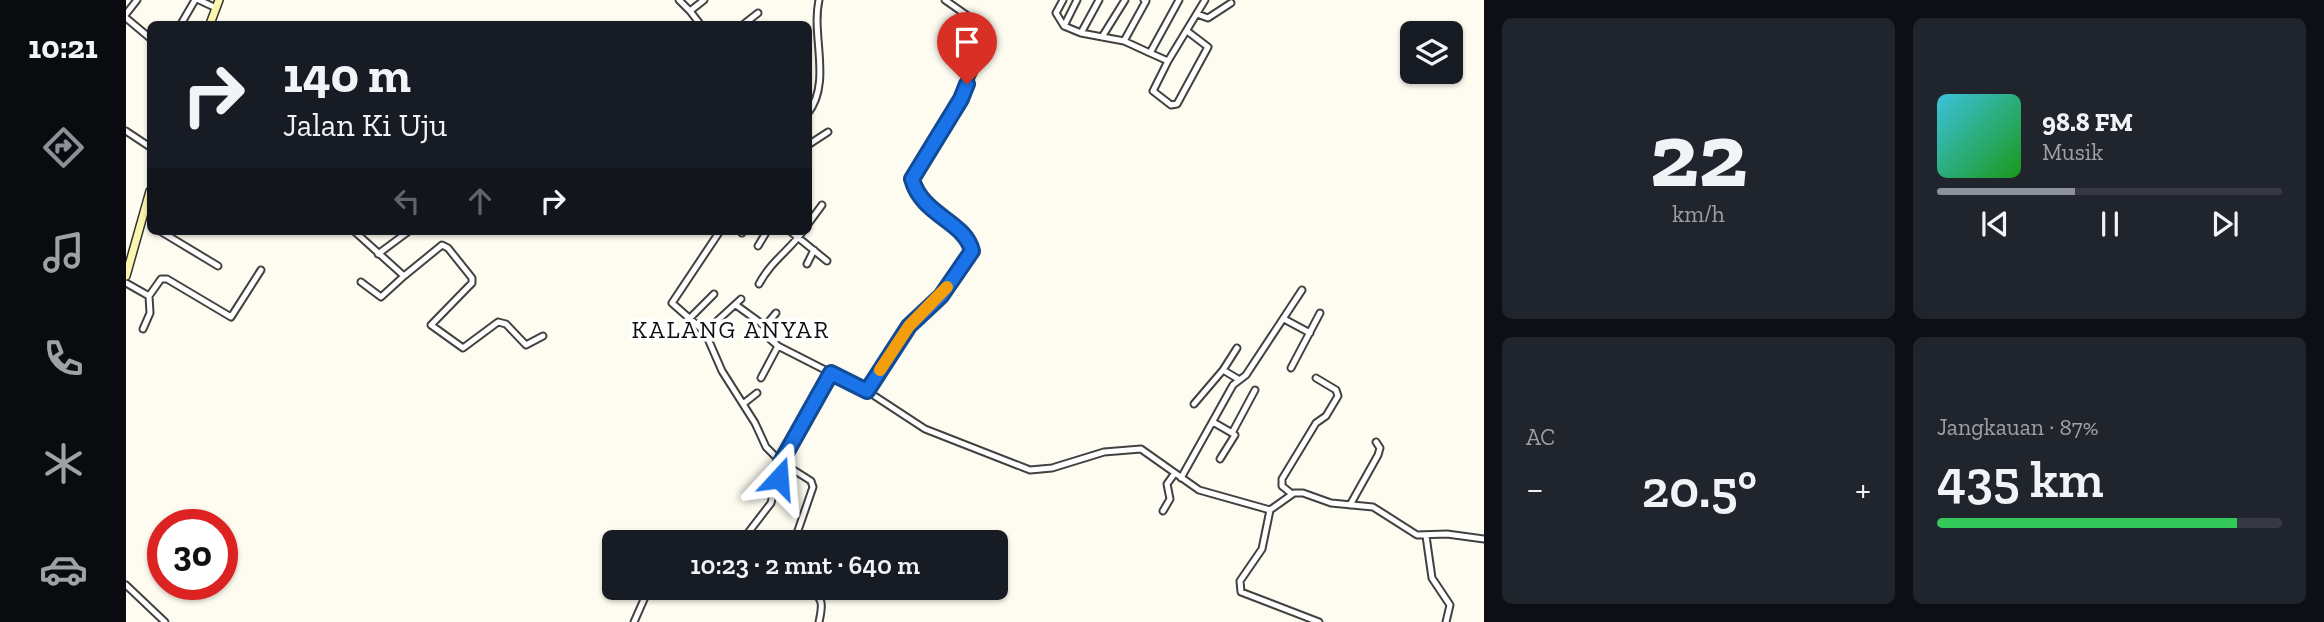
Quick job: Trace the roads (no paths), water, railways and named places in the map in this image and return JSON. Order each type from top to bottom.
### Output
[{"type":"street","points":[[137,0],[126,16],[147,35]]},
{"type":"street","points":[[183,21],[197,0],[218,4],[211,21]]},
{"type":"street","points":[[679,0],[698,21]]},
{"type":"street","points":[[690,11],[704,0]]},
{"type":"street","points":[[812,103],[820,82],[816,36],[819,0]]},
{"type":"street","points":[[867,391],[909,326],[941,296],[972,251],[963,235],[924,204],[912,179],[961,99],[989,39],[985,28],[945,0]]},
{"type":"street","points":[[1063,0],[1056,13],[1064,26],[1081,33],[1125,41],[1168,61]]},
{"type":"street","points":[[1064,26],[1077,0]]},
{"type":"street","points":[[1081,33],[1099,0]]},
{"type":"street","points":[[1102,37],[1125,0]]},
{"type":"street","points":[[1125,41],[1146,0]]},
{"type":"street","points":[[1150,53],[1179,0]]},
{"type":"street","points":[[1187,31],[1208,47],[1184,94],[1177,104],[1171,106],[1153,91],[1168,61],[1205,0]]},
{"type":"street","points":[[1197,15],[1208,18],[1231,3]]},
{"type":"street","points":[[748,21],[758,13]]},
{"type":"street","points":[[126,131],[147,145]]},
{"type":"street","points":[[812,142],[828,132]]},
{"type":"street","points":[[126,276],[147,202]]},
{"type":"street","points":[[812,219],[822,205]]},
{"type":"street","points":[[142,220],[147,223]]},
{"type":"street","points":[[167,235],[218,266]]},
{"type":"street","points":[[358,235],[404,276]]},
{"type":"street","points":[[379,254],[404,235]]},
{"type":"street","points":[[717,235],[673,299],[676,309],[705,332],[722,371],[766,447],[781,462],[811,481],[813,487],[798,530]]},
{"type":"street","points":[[758,246],[765,235]]},
{"type":"street","points":[[795,235],[827,261]]},
{"type":"street","points":[[760,284],[781,251],[789,249],[801,235]]},
{"type":"street","points":[[361,282],[381,297],[446,245],[472,278],[472,283],[433,320],[434,330],[463,348],[498,322],[506,324],[526,345],[544,336]]},
{"type":"street","points":[[807,264],[814,250]]},
{"type":"street","points":[[144,329],[150,313],[149,296],[161,279],[167,279],[231,317],[261,270]]},
{"type":"street","points":[[126,283],[149,296]]},
{"type":"street","points":[[1181,478],[1238,379],[1246,375],[1253,360],[1302,290]]},
{"type":"street","points":[[690,318],[714,294]]},
{"type":"street","points":[[705,332],[741,299]]},
{"type":"street","points":[[736,305],[765,326],[770,339],[778,346],[867,391],[925,429],[1026,468],[1043,470],[1104,452],[1141,449],[1199,490],[1270,510]]},
{"type":"street","points":[[765,326],[776,313]]},
{"type":"street","points":[[1291,368],[1320,313]]},
{"type":"street","points":[[1284,319],[1310,333]]},
{"type":"street","points":[[761,378],[778,346]]},
{"type":"street","points":[[1194,404],[1223,370],[1237,348]]},
{"type":"street","points":[[1223,370],[1238,379]]},
{"type":"street","points":[[751,530],[772,503],[781,462],[831,373]]},
{"type":"street","points":[[1292,494],[1282,486],[1282,479],[1316,423],[1326,416],[1338,396],[1336,390],[1316,378]]},
{"type":"street","points":[[1232,433],[1255,390]]},
{"type":"street","points":[[743,404],[757,393]]},
{"type":"street","points":[[1213,422],[1235,435],[1220,459]]},
{"type":"street","points":[[1350,505],[1378,455],[1380,448],[1376,442]]},
{"type":"street","points":[[1163,511],[1170,499],[1167,484],[1175,474]]},
{"type":"street","points":[[1319,622],[1241,592],[1240,581],[1262,549],[1270,510],[1292,494],[1303,492],[1322,501],[1373,507],[1409,532],[1426,536],[1447,534],[1484,539]]},
{"type":"street","points":[[1426,536],[1432,578],[1450,605],[1446,622]]},
{"type":"street","points":[[126,585],[165,622]]},
{"type":"street","points":[[634,622],[644,600]]},
{"type":"street","points":[[819,622],[823,606],[822,600]]},
{"type":"street","points":[[150,622],[154,613]]},
{"type":"district","name":"KALANG ANYAR","points":[[731,329]]}]
